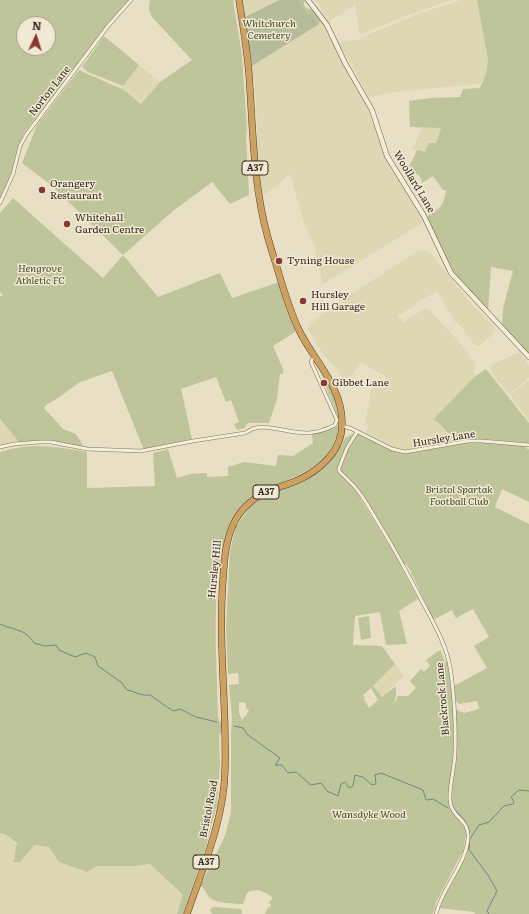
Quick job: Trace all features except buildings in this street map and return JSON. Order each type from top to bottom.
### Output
[{"type":"highway","name":"A37","points":[[239,0],[248,63],[255,162],[260,202],[268,240],[290,309],[299,331],[314,356]]},
{"type":"highway","name":"Hursley Hill","points":[[224,728],[221,635],[222,595],[227,545],[232,528],[243,510],[255,499],[302,478],[324,463],[337,446],[340,438],[342,411],[330,380],[314,356]]},
{"type":"highway","name":"Bristol Road","points":[[187,914],[211,846],[221,809],[225,769],[224,728]]},
{"type":"street","name":"Norton Lane","points":[[0,203],[13,174],[20,146],[26,135],[105,31],[132,0]]},
{"type":"street","name":"Woollard Lane","points":[[308,0],[327,25],[345,63],[372,110],[387,156],[424,216],[451,273],[529,357]]},
{"type":"street","points":[[0,447],[14,444],[51,442],[87,449],[141,451],[245,433],[260,427],[306,434],[315,432],[335,425],[336,420],[311,362],[314,356]]},
{"type":"street","name":"Hursley Lane","points":[[342,426],[350,428],[392,449],[405,452],[468,441],[529,445]]},
{"type":"street","name":"Blackrock Lane","points":[[356,432],[339,471],[354,486],[368,505],[400,558],[440,636],[446,650],[450,668],[455,752],[450,800],[452,809],[466,825],[468,840],[465,854],[442,897],[436,914]]},
{"type":"shaded area","points":[[243,0],[279,0],[245,17]]},
{"type":"shaded area","points":[[314,0],[353,0],[354,5],[329,22]]},
{"type":"shaded area","points":[[354,0],[453,0],[403,17],[360,35]]},
{"type":"shaded area","points":[[461,0],[477,0],[488,60],[486,73],[481,84],[393,92],[369,97],[339,43],[343,41],[345,42],[360,39],[420,13]]},
{"type":"shaded area","points":[[321,19],[372,116],[388,163],[424,222],[323,284],[314,245],[304,224],[290,174],[262,197],[258,165],[256,103],[252,66],[318,24]]},
{"type":"shaded area","points":[[139,65],[160,82],[141,104],[124,90],[120,89]]},
{"type":"shaded area","points":[[422,127],[441,128],[436,143],[425,152],[413,149]]},
{"type":"shaded area","points":[[419,250],[425,250],[431,254],[473,306],[494,326],[495,329],[494,333],[482,344],[478,346],[474,344],[462,328],[455,322],[437,292],[428,296],[398,316],[403,322],[424,309],[428,309],[461,344],[475,362],[474,377],[435,419],[457,442],[403,451],[364,434],[368,430],[368,425],[365,423],[371,390],[384,381],[387,377],[361,363],[349,379],[342,378],[325,357],[308,330],[309,325],[330,308]]},
{"type":"shaded area","points":[[515,353],[520,353],[529,366],[529,378],[509,394],[496,379],[491,370],[492,364],[512,356]]},
{"type":"shaded area","points":[[529,380],[529,421],[510,395]]},
{"type":"shaded area","points":[[0,419],[19,442],[0,446]]},
{"type":"shaded area","points":[[395,664],[404,676],[382,697],[373,686]]},
{"type":"shaded area","points":[[0,833],[5,834],[17,843],[13,862],[24,858],[35,845],[49,847],[59,862],[97,866],[134,866],[150,864],[184,895],[177,914],[0,914]]},
{"type":"green space","points":[[0,0],[129,0],[24,133],[18,146],[11,174],[0,199]]},
{"type":"green space","points":[[150,0],[233,0],[242,55],[249,195],[230,204],[212,182],[173,211],[123,255],[51,185],[22,163],[37,125],[79,70],[124,90],[141,104],[160,82],[192,60],[151,16],[149,8]]},
{"type":"green space","name":"Whitchurch Cemetery","points":[[279,0],[300,0],[299,1],[308,15],[311,13],[319,24],[252,66],[245,17]]},
{"type":"green space","points":[[305,0],[304,5],[306,8],[314,10],[321,19],[319,24],[311,14],[308,15],[298,1]]},
{"type":"green space","points":[[477,0],[529,0],[529,357],[502,326],[503,308],[513,271],[491,267],[488,311],[452,272],[426,217],[438,209],[444,200],[446,190],[443,190],[433,176],[422,183],[420,177],[409,167],[417,150],[425,152],[429,143],[436,143],[441,128],[410,127],[409,101],[431,98],[460,97],[463,89],[480,88],[486,73],[488,60]]},
{"type":"green space","points":[[104,36],[139,65],[123,86],[88,72],[82,67]]},
{"type":"green space","name":"Hengrove Athletic FC","points":[[13,198],[103,278],[123,255],[158,297],[220,273],[232,298],[279,282],[287,311],[289,312],[295,332],[273,346],[283,369],[283,374],[280,374],[277,399],[269,423],[248,423],[245,428],[237,430],[234,424],[239,422],[231,400],[226,402],[216,377],[181,389],[192,439],[144,450],[112,371],[80,382],[46,405],[44,408],[63,429],[76,434],[83,445],[81,447],[49,440],[19,442],[0,419],[0,297],[3,295],[0,292],[0,213]]},
{"type":"green space","points":[[486,369],[529,423],[529,443],[483,439],[457,441],[434,419],[474,377]]},
{"type":"green space","points":[[324,380],[331,389],[333,395],[336,407],[338,424],[336,412]]},
{"type":"green space","points":[[339,426],[332,446],[321,460],[308,470],[260,493],[245,503],[233,518],[224,540],[218,575],[216,615],[218,716],[220,722],[225,728],[219,736],[220,764],[217,804],[206,847],[183,914],[177,914],[183,895],[150,864],[134,866],[97,866],[87,872],[59,862],[49,847],[35,845],[20,862],[13,862],[17,843],[5,834],[0,833],[0,452],[22,447],[43,446],[87,452],[87,488],[155,486],[153,453],[168,449],[177,478],[190,474],[207,473],[207,477],[228,476],[228,467],[244,462],[276,466],[278,455],[293,456],[313,443],[312,433]]},
{"type":"green space","points":[[357,432],[392,449],[405,452],[468,441],[525,446],[528,450],[529,448],[529,502],[502,489],[495,507],[529,524],[529,914],[475,914],[474,912],[439,908],[467,854],[469,831],[465,823],[466,836],[463,851],[436,902],[433,914],[265,914],[268,907],[270,908],[271,904],[268,903],[272,899],[272,897],[266,893],[258,890],[250,891],[247,893],[243,904],[221,902],[210,898],[200,886],[225,836],[231,812],[232,718],[229,685],[239,684],[238,673],[228,674],[226,627],[230,551],[236,527],[250,507],[260,500],[270,494],[293,485],[315,473],[327,464],[340,448],[345,438]],"holes":[[[360,498],[363,498],[404,565],[406,564],[409,568],[433,620],[452,610],[456,618],[473,609],[489,637],[474,646],[487,668],[454,686],[449,659],[445,663],[441,651],[438,651],[426,660],[430,666],[424,672],[421,669],[410,681],[416,688],[408,696],[398,696],[396,701],[390,706],[395,701],[396,686],[382,697],[373,686],[395,664],[382,646],[353,645],[355,616],[380,612],[386,645],[407,644],[399,611],[418,599],[394,553]],[[371,688],[378,700],[369,708],[363,695]],[[455,700],[459,704],[477,701],[479,709],[464,713],[455,709]],[[239,702],[246,703],[246,708],[249,711],[242,720],[239,713]]]},
{"type":"green space","points":[[369,616],[371,638],[361,640],[358,618]]},
{"type":"green space","points":[[213,907],[241,909],[242,914],[212,914],[210,910]]},
{"type":"waterway","points":[[0,624],[23,632],[34,643],[45,646],[56,645],[59,650],[75,657],[86,653],[95,657],[98,666],[121,682],[127,690],[150,695],[173,711],[180,709],[196,717],[217,722]]},
{"type":"waterway","points":[[234,726],[243,728],[248,735],[280,758],[275,765],[282,765],[288,773],[296,772],[311,785],[321,783],[327,791],[338,796],[341,784],[345,782],[349,788],[353,786],[355,775],[363,777],[372,785],[376,784],[375,775],[381,773],[423,790],[426,800],[433,799],[448,808]]},
{"type":"waterway","points":[[470,839],[479,825],[489,822],[504,806],[513,804],[514,802],[511,797],[519,790],[529,791]]},
{"type":"waterway","points":[[455,810],[467,824],[469,832],[469,850],[488,875],[497,891],[487,911],[489,914]]},
{"type":"place","name":"Orangery Restaurant","points":[[42,190]]},
{"type":"place","name":"Whitehall Garden Centre","points":[[67,224]]},
{"type":"place","name":"Tyning House","points":[[279,261]]},
{"type":"place","name":"Hursley Hill Garage","points":[[303,301]]},
{"type":"place","name":"Gibbet Lane","points":[[324,383]]},
{"type":"park label","name":"Bristol Spartak Football Club","points":[[459,496]]},
{"type":"park label","name":"Wansdyke Wood","points":[[369,815]]}]
